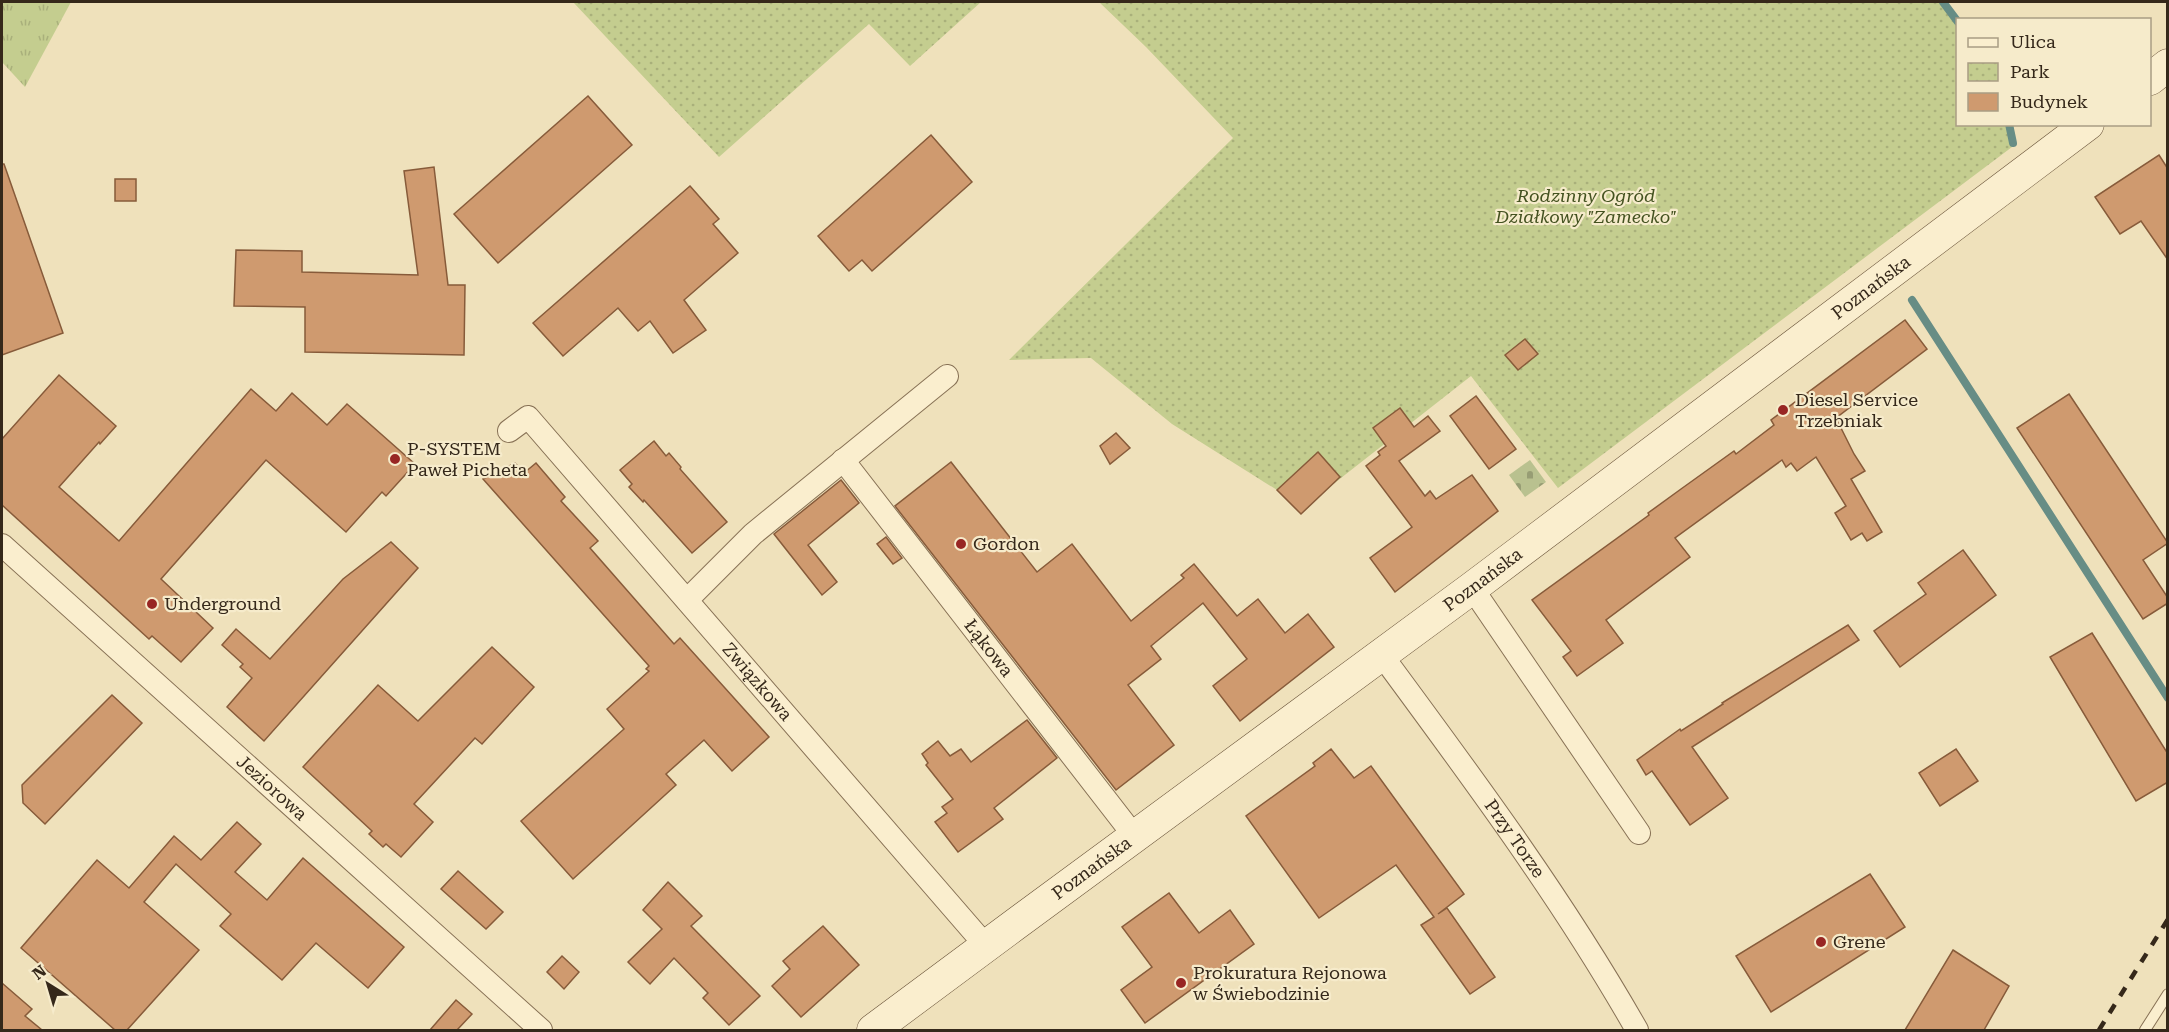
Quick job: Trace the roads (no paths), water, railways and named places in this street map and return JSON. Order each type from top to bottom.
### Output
[{"type":"street","points":[[2151,78],[2168,65]]},
{"type":"street","name":"Poznańska","points":[[873,1030],[1472,588],[2085,126]]},
{"type":"street","points":[[687,600],[753,534],[947,376]]},
{"type":"street","name":"Związkowa","points":[[509,431],[528,417],[986,946]]},
{"type":"street","name":"Łąkowa","points":[[843,459],[1135,837]]},
{"type":"street","name":"Jeziorowa","points":[[2,545],[542,1030]]},
{"type":"street","points":[[1472,588],[1639,833]]},
{"type":"street","name":"Przy Torze","points":[[1382,654],[1538,871],[1602,969],[1637,1030]]},
{"type":"lane","points":[[2145,1030],[2168,994]]},
{"type":"waterway","points":[[1943,2],[1956,19]]},
{"type":"waterway","points":[[2009,126],[2013,143]]},
{"type":"waterway","points":[[1912,300],[2168,698]]},
{"type":"railway","points":[[2099,1030],[2168,919]]},
{"type":"place","name":"Diesel Service Trzebniak","points":[[1783,410]]},
{"type":"place","name":"P-SYSTEM Paweł Picheta","points":[[395,459]]},
{"type":"place","name":"Gordon","points":[[961,544]]},
{"type":"place","name":"Underground","points":[[152,604]]},
{"type":"place","name":"Grene","points":[[1821,942]]},
{"type":"place","name":"Prokuratura Rejonowa w Świebodzinie","points":[[1181,983]]},
{"type":"park label","name":"Rodzinny Ogród Działkowy \"Zamecko\"","points":[[1586,206]]}]
